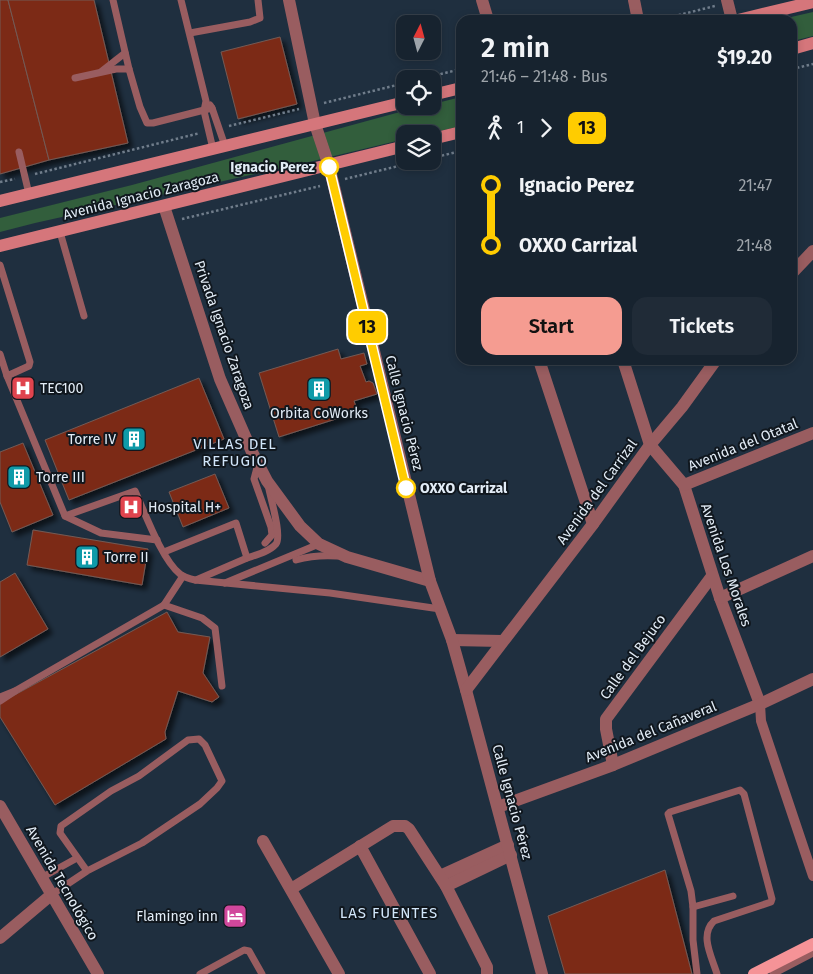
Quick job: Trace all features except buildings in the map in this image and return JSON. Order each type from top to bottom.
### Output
[{"type":"main road","points":[[759,15],[813,2]]},
{"type":"main road","points":[[797,48],[813,44]]},
{"type":"main road","points":[[441,93],[456,89]]},
{"type":"main road","name":"Avenida Ignacio Zaragoza","points":[[0,201],[396,104]]},
{"type":"main road","points":[[441,137],[456,133]]},
{"type":"main road","name":"Avenida Ignacio Zaragoza","points":[[0,246],[396,148]]},
{"type":"main road","points":[[754,974],[813,944]]},
{"type":"street","name":"Calle Ignacio Pérez","points":[[289,0],[315,124],[328,166],[430,581],[452,640],[542,974]]},
{"type":"street","points":[[482,0],[486,15]]},
{"type":"street","points":[[634,0],[637,15]]},
{"type":"street","points":[[727,2],[731,15]]},
{"type":"street","name":"Privada Ignacio Zaragoza","points":[[164,206],[220,379],[267,481],[300,526],[319,544],[347,557],[430,581]]},
{"type":"street","points":[[797,268],[813,251]]},
{"type":"street","points":[[541,365],[593,524]]},
{"type":"street","points":[[625,365],[650,445]]},
{"type":"street","name":"Avenida del Carrizal","points":[[466,690],[712,365]]},
{"type":"street","name":"Avenida del Otatal","points":[[684,485],[813,432]]},
{"type":"street","name":"Avenida Los Morales","points":[[650,445],[684,485],[712,576],[760,704]]},
{"type":"street","points":[[720,598],[813,556]]},
{"type":"street","name":"Calle del Bejuco","points":[[613,766],[606,719],[712,576]]},
{"type":"street","points":[[452,640],[502,641]]},
{"type":"street","name":"Avenida del Cañaveral","points":[[498,807],[613,766],[760,704],[813,678]]},
{"type":"street","points":[[760,704],[761,721],[813,876]]},
{"type":"street","name":"Avenida Tecnológico","points":[[0,806],[98,974]]},
{"type":"street","points":[[291,889],[393,826],[405,826],[409,829],[443,881],[487,967],[488,974]]},
{"type":"street","points":[[264,841],[339,974]]},
{"type":"street","points":[[360,846],[430,974]]},
{"type":"street","points":[[443,881],[510,850]]},
{"type":"street","points":[[0,938],[51,895]]},
{"type":"lane","points":[[113,0],[129,69],[147,123],[212,108]]},
{"type":"lane","points":[[181,0],[206,101],[204,111],[219,148]]},
{"type":"lane","points":[[190,33],[250,22],[260,18],[258,0]]},
{"type":"lane","points":[[100,72],[125,53]]},
{"type":"lane","points":[[75,78],[116,69],[129,69]]},
{"type":"lane","points":[[206,101],[212,108],[219,148]]},
{"type":"lane","points":[[19,152],[29,194]]},
{"type":"lane","points":[[60,232],[84,316]]},
{"type":"lane","points":[[0,265],[30,362],[29,366],[7,376]]},
{"type":"lane","points":[[0,354],[7,376],[65,516],[101,533],[157,540]]},
{"type":"lane","points":[[258,464],[254,479],[271,527],[272,536],[265,543]]},
{"type":"lane","points":[[195,580],[267,550],[276,543],[279,536],[267,481]]},
{"type":"lane","points":[[65,516],[135,491],[157,540],[176,570],[182,576],[222,584],[330,593],[440,609]]},
{"type":"lane","points":[[164,552],[236,523],[247,558]]},
{"type":"lane","points":[[222,584],[319,544]]},
{"type":"lane","points":[[296,560],[323,555],[347,557]]},
{"type":"lane","points":[[0,701],[164,605],[182,576]]},
{"type":"lane","points":[[164,605],[202,618],[215,628],[222,686]]},
{"type":"lane","points":[[0,697],[15,691]]},
{"type":"lane","points":[[51,895],[87,871],[142,843],[200,804],[217,788],[222,781],[205,745],[199,740],[188,740],[139,776],[111,791],[61,826],[60,833],[87,871]]},
{"type":"lane","points":[[697,974],[694,964],[692,940],[693,907],[691,891],[668,814],[740,790],[744,794],[772,899],[771,902],[714,921],[709,926],[706,932],[706,941],[717,974]]},
{"type":"lane","points":[[42,878],[77,858]]},
{"type":"lane","points":[[693,907],[733,896]]},
{"type":"lane","points":[[200,974],[244,950],[249,951],[262,974]]},
{"type":"lane","points":[[773,974],[813,953]]},
{"type":"path","points":[[678,15],[727,2]]},
{"type":"path","points":[[797,68],[813,64]]},
{"type":"path","points":[[441,74],[456,70]]},
{"type":"path","points":[[441,156],[456,152]]},
{"type":"path","points":[[170,222],[396,167]]},
{"type":"green space","points":[[813,12],[813,36],[797,40],[797,16]]},
{"type":"green space","points":[[456,98],[456,127],[441,131],[441,125],[396,125],[396,141],[0,232],[0,218],[132,185],[396,113],[396,115],[441,115],[441,102]]},
{"type":"bus line","name":"13","points":[[329,167],[406,488]]},
{"type":"place","name":"Ignacio Perez","points":[[329,167]]},
{"type":"place","name":"TEC100","points":[[23,388]]},
{"type":"place","name":"Orbita CoWorks","points":[[319,389]]},
{"type":"place","name":"Torre IV","points":[[134,439]]},
{"type":"place","name":"Torre III","points":[[19,477]]},
{"type":"place","name":"OXXO Carrizal","points":[[406,488]]},
{"type":"place","name":"Hospital H+","points":[[131,507]]},
{"type":"place","name":"Torre II","points":[[87,557]]},
{"type":"place","name":"Flamingo inn","points":[[235,916]]},
{"type":"district","name":"VILLAS DEL REFUGIO","points":[[235,452]]},
{"type":"district","name":"LAS FUENTES","points":[[389,913]]}]
